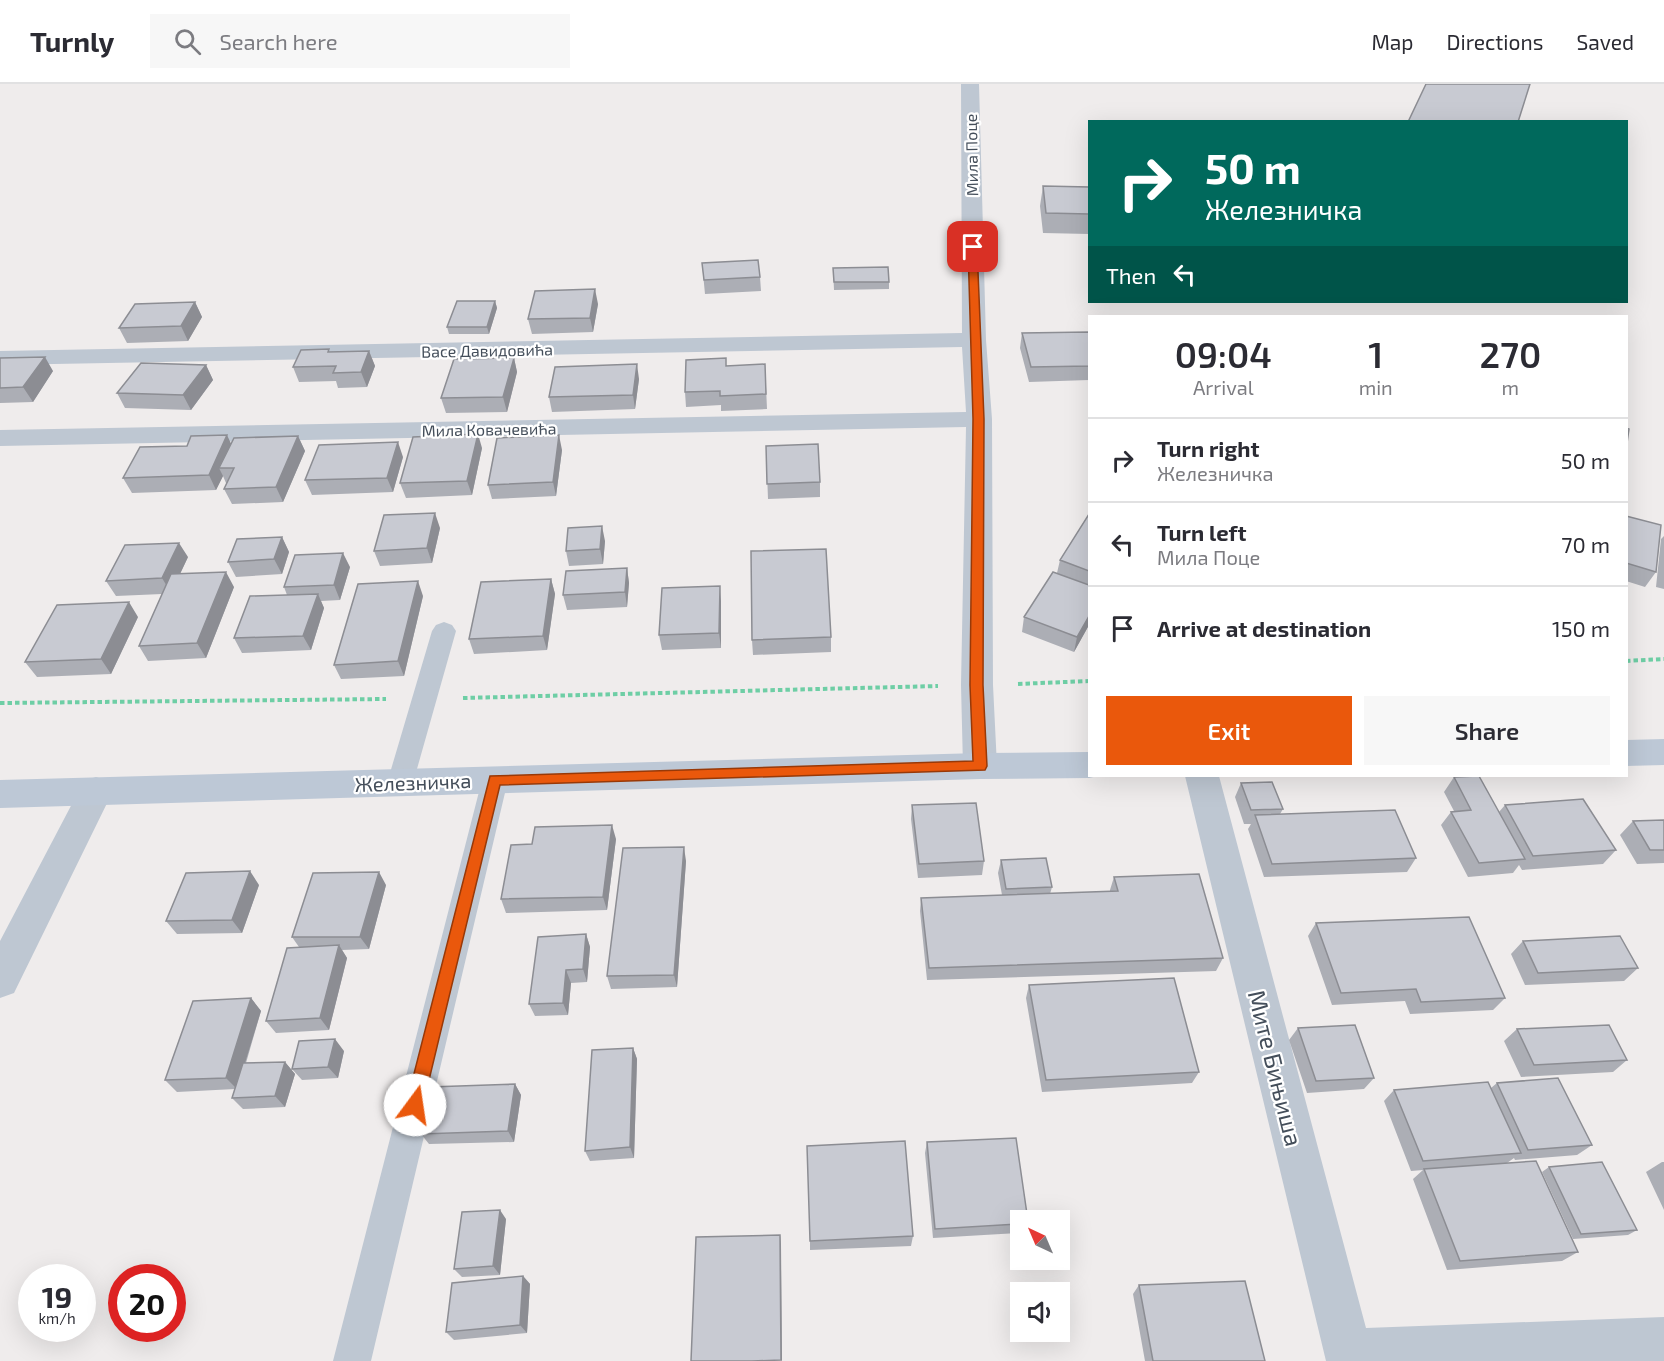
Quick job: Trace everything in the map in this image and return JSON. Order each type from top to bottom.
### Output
[{"type":"main road","points":[[1628,753],[1664,752]]},
{"type":"main road","name":"Железничка","points":[[0,794],[980,766],[1088,765]]},
{"type":"street","name":"Мила Поце","points":[[970,84],[974,340],[978,419],[977,685],[980,766]]},
{"type":"street","name":"Васе Давидовића","points":[[0,358],[974,340]]},
{"type":"street","name":"Мила Ковачевића","points":[[0,438],[978,419]]},
{"type":"street","name":"Мите Бињиша","points":[[1202,777],[1349,1357]]},
{"type":"street","points":[[0,980],[96,791]]},
{"type":"street","points":[[1349,1357],[1664,1341]]},
{"type":"lane","points":[[400,783],[444,631]]},
{"type":"lane","points":[[352,1361],[495,780]]},
{"type":"path","points":[[1628,660],[1664,659]]},
{"type":"path","points":[[0,703],[426,699],[1088,681]]},
{"type":"building","points":[[1426,84],[1530,84],[1519,120],[1409,120]]},
{"type":"building","points":[[1043,186],[1088,187],[1088,214],[1046,213]]},
{"type":"building","points":[[758,260],[760,277],[704,280],[702,263]]},
{"type":"building","points":[[888,267],[889,282],[834,282],[833,268]]},
{"type":"building","points":[[595,289],[590,318],[528,319],[535,291]]},
{"type":"building","points":[[457,301],[495,301],[487,327],[447,327]]},
{"type":"building","points":[[195,302],[181,326],[119,328],[135,304]]},
{"type":"building","points":[[1088,332],[1088,366],[1031,367],[1022,333]]},
{"type":"building","points":[[329,349],[328,352],[369,351],[361,372],[333,373],[336,366],[293,367],[301,350]]},
{"type":"building","points":[[45,357],[23,387],[0,388],[0,358]]},
{"type":"building","points":[[514,358],[503,397],[441,398],[454,359]]},
{"type":"building","points":[[726,358],[726,366],[765,364],[766,394],[720,396],[720,391],[685,392],[686,360]]},
{"type":"building","points":[[141,363],[206,365],[183,395],[117,393]]},
{"type":"building","points":[[637,364],[633,395],[549,397],[555,367]]},
{"type":"building","points":[[478,434],[467,481],[400,483],[413,437]]},
{"type":"building","points":[[227,435],[209,475],[123,478],[140,447],[187,446],[191,436]]},
{"type":"building","points":[[559,435],[553,482],[488,485],[497,438]]},
{"type":"building","points":[[298,436],[276,487],[224,489],[234,468],[219,468],[234,438]]},
{"type":"building","points":[[398,442],[387,478],[305,480],[319,445]]},
{"type":"building","points":[[818,444],[820,482],[767,484],[766,446]]},
{"type":"building","points":[[435,513],[427,548],[374,551],[384,515]]},
{"type":"building","points":[[1088,516],[1088,571],[1060,560]]},
{"type":"building","points":[[1628,517],[1661,525],[1656,572],[1628,564]]},
{"type":"building","points":[[602,526],[600,549],[566,551],[568,528]]},
{"type":"building","points":[[282,537],[274,559],[228,562],[237,539]]},
{"type":"building","points":[[179,543],[162,578],[106,581],[125,545]]},
{"type":"building","points":[[826,549],[831,637],[752,640],[751,551]]},
{"type":"building","points":[[343,553],[334,585],[284,587],[295,555]]},
{"type":"building","points":[[627,568],[625,592],[563,595],[566,571]]},
{"type":"building","points":[[226,572],[197,643],[139,646],[171,574]]},
{"type":"building","points":[[1053,572],[1088,585],[1088,618],[1077,637],[1024,617]]},
{"type":"building","points":[[551,579],[543,636],[469,639],[481,582]]},
{"type":"building","points":[[418,581],[398,661],[334,665],[358,584]]},
{"type":"building","points":[[720,586],[719,633],[659,635],[662,588]]},
{"type":"building","points":[[318,594],[303,636],[234,638],[250,596]]},
{"type":"building","points":[[129,602],[101,659],[25,662],[57,605]]},
{"type":"building","points":[[1454,777],[1480,777],[1525,859],[1479,863],[1451,812],[1471,810]]},
{"type":"building","points":[[1272,782],[1283,809],[1251,810],[1241,783]]},
{"type":"building","points":[[1583,799],[1616,850],[1533,856],[1505,805]]},
{"type":"building","points":[[976,803],[984,861],[919,864],[912,805]]},
{"type":"building","points":[[1395,810],[1416,858],[1272,864],[1255,815]]},
{"type":"building","points":[[1664,820],[1664,850],[1650,850],[1633,821]]},
{"type":"building","points":[[612,825],[603,897],[501,899],[511,845],[532,844],[535,827]]},
{"type":"building","points":[[684,847],[674,975],[607,976],[623,848]]},
{"type":"building","points":[[1046,858],[1052,887],[1006,889],[1001,860]]},
{"type":"building","points":[[250,871],[232,920],[166,921],[186,873]]},
{"type":"building","points":[[379,872],[360,937],[292,937],[313,873]]},
{"type":"building","points":[[1199,874],[1223,958],[929,968],[921,898],[1118,891],[1114,877]]},
{"type":"building","points":[[1469,917],[1505,998],[1421,1002],[1416,989],[1341,993],[1316,923]]},
{"type":"building","points":[[586,934],[583,969],[566,970],[563,1003],[529,1004],[538,937]]},
{"type":"building","points":[[1620,936],[1638,968],[1538,973],[1523,941]]},
{"type":"building","points":[[339,945],[320,1018],[266,1021],[287,948]]},
{"type":"building","points":[[1174,978],[1199,1072],[1046,1080],[1029,985]]},
{"type":"building","points":[[251,998],[226,1078],[165,1080],[193,1001]]},
{"type":"building","points":[[1355,1025],[1374,1078],[1316,1081],[1298,1028]]},
{"type":"building","points":[[1609,1025],[1627,1060],[1534,1065],[1517,1029]]},
{"type":"building","points":[[335,1039],[328,1067],[292,1069],[299,1041]]},
{"type":"building","points":[[633,1048],[630,1147],[585,1151],[592,1050]]},
{"type":"building","points":[[285,1062],[275,1096],[232,1098],[243,1063]]},
{"type":"building","points":[[1558,1078],[1592,1145],[1528,1150],[1497,1083]]},
{"type":"building","points":[[1488,1082],[1521,1153],[1423,1161],[1394,1090]]},
{"type":"building","points":[[515,1084],[508,1131],[421,1134],[430,1087]]},
{"type":"building","points":[[1016,1138],[1026,1210],[1010,1210],[1010,1225],[935,1229],[927,1142]]},
{"type":"building","points":[[905,1141],[913,1236],[810,1241],[807,1146]]},
{"type":"building","points":[[1536,1161],[1578,1252],[1460,1261],[1424,1169]]},
{"type":"building","points":[[1602,1162],[1637,1230],[1581,1234],[1549,1167]]},
{"type":"building","points":[[500,1210],[493,1266],[454,1269],[462,1212]]},
{"type":"building","points":[[780,1235],[781,1360],[691,1361],[696,1237]]},
{"type":"building","points":[[523,1276],[520,1325],[446,1332],[452,1283]]},
{"type":"building","points":[[1245,1281],[1265,1361],[1153,1361],[1139,1285]]},
{"type":"route","points":[[415,1105],[495,780],[980,766],[977,685],[978,419],[973,247]]}]
